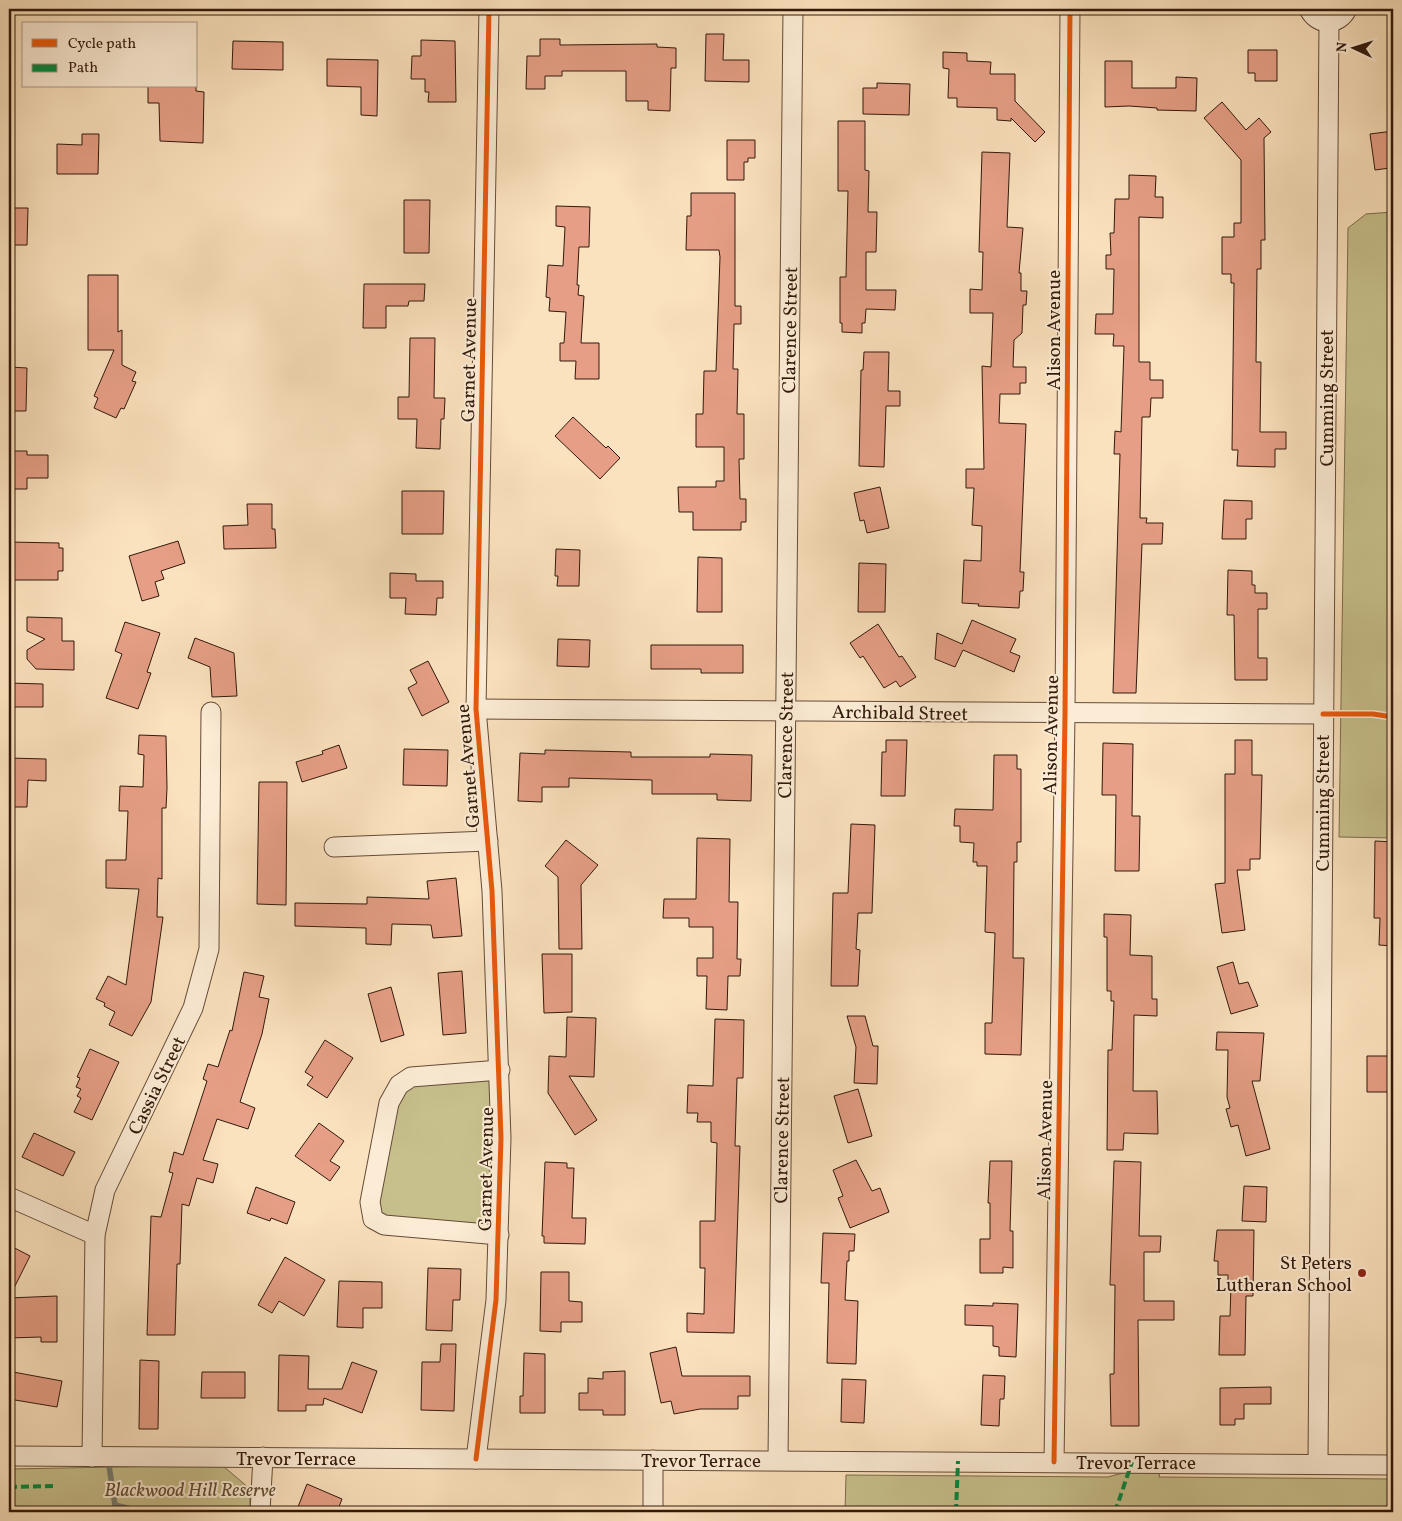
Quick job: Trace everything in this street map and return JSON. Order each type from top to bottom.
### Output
[{"type":"street","name":"Garnet Avenue","points":[[476,1459],[496,1300],[499,1235],[500,1070],[488,841],[476,709],[489,9]]},
{"type":"street","name":"Clarence Street","points":[[778,1460],[793,9]]},
{"type":"street","name":"Alison Avenue","points":[[1054,1462],[1065,714],[1070,9]]},
{"type":"street","points":[[1309,9],[1318,19],[1329,22],[1341,17],[1347,9]]},
{"type":"street","name":"Cumming Street","points":[[1318,1463],[1329,22]]},
{"type":"street","name":"Archibald Street","points":[[476,709],[1065,714],[1323,714]]},
{"type":"street","name":"Cassia Street","points":[[92,1457],[95,1235],[105,1190],[193,1008],[209,949],[211,712]]},
{"type":"street","points":[[334,847],[488,841]]},
{"type":"street","points":[[499,1235],[384,1225],[373,1219],[370,1202],[389,1103],[399,1085],[411,1078],[500,1070]]},
{"type":"street","points":[[9,1197],[95,1235]]},
{"type":"street","name":"Trevor Terrace","points":[[9,1456],[1318,1463],[1393,1465]]},
{"type":"street","points":[[260,1512],[263,1458]]},
{"type":"street","points":[[653,1460],[653,1512]]},
{"type":"green space","points":[[1393,212],[1393,838],[1339,837],[1348,228],[1366,214]]},
{"type":"green space","points":[[495,1077],[493,1230],[388,1220],[375,1203],[392,1117],[398,1101],[406,1089],[414,1082],[420,1080]]},
{"type":"green space","points":[[1162,1462],[1159,1477],[1393,1479],[1393,1512],[845,1512],[846,1475],[1108,1477]]},
{"type":"green space","name":"Blackwood Hill Reserve","points":[[222,1465],[250,1489],[250,1512],[9,1512],[9,1469]]},
{"type":"building","points":[[706,34],[724,34],[723,60],[749,60],[749,82],[705,81]]},
{"type":"building","points":[[540,39],[560,39],[560,45],[657,44],[657,47],[676,48],[676,68],[671,68],[670,111],[648,110],[648,101],[626,101],[626,71],[562,71],[562,76],[545,76],[545,89],[526,89],[527,56],[540,56]]},
{"type":"building","points":[[421,40],[455,41],[456,102],[428,102],[429,92],[425,92],[425,79],[411,79],[412,56],[421,56]]},
{"type":"building","points":[[233,41],[283,42],[283,70],[232,69]]},
{"type":"building","points":[[1248,50],[1277,50],[1277,81],[1255,81],[1255,73],[1248,73]]},
{"type":"building","points":[[943,52],[967,53],[967,61],[991,62],[990,74],[1015,74],[1015,101],[1045,132],[1035,142],[1011,118],[1011,121],[997,120],[997,108],[957,107],[957,98],[948,98],[949,69],[943,68]]},
{"type":"building","points":[[327,59],[378,60],[377,116],[361,115],[361,87],[327,86]]},
{"type":"building","points":[[1105,61],[1132,61],[1132,88],[1176,88],[1176,77],[1197,78],[1196,111],[1157,110],[1157,108],[1129,106],[1105,107]]},
{"type":"building","points":[[877,83],[910,84],[909,115],[863,114],[863,88],[877,88]]},
{"type":"building","points":[[148,88],[196,88],[196,91],[204,92],[203,143],[160,141],[159,103],[148,103]]},
{"type":"building","points":[[1222,102],[1246,130],[1259,118],[1271,132],[1264,138],[1265,240],[1261,240],[1261,269],[1257,269],[1256,362],[1261,362],[1260,432],[1286,432],[1286,449],[1275,449],[1275,467],[1237,466],[1238,450],[1232,450],[1234,283],[1231,283],[1231,274],[1222,274],[1222,237],[1234,237],[1234,223],[1241,223],[1241,160],[1204,118]]},
{"type":"building","points":[[838,121],[865,121],[865,170],[869,171],[868,212],[877,212],[876,252],[866,252],[866,290],[896,290],[895,310],[866,309],[865,323],[862,323],[862,333],[842,332],[842,323],[840,323],[840,277],[846,277],[848,191],[838,191]]},
{"type":"building","points":[[1393,131],[1393,162],[1389,162],[1390,168],[1375,170],[1370,134]]},
{"type":"building","points":[[82,134],[99,134],[98,174],[57,174],[57,144],[82,145]]},
{"type":"building","points":[[727,140],[755,140],[755,158],[748,158],[748,162],[744,162],[744,180],[727,180]]},
{"type":"building","points":[[982,152],[1010,153],[1007,227],[1023,228],[1019,273],[1021,273],[1021,291],[1027,291],[1026,305],[1023,305],[1022,333],[1014,340],[1013,367],[1026,367],[1026,383],[1020,383],[1020,394],[1000,394],[999,423],[1026,424],[1020,572],[1024,572],[1023,591],[1020,591],[1019,608],[978,606],[979,604],[962,603],[964,560],[981,561],[982,526],[972,525],[974,488],[966,488],[966,469],[984,469],[982,366],[991,367],[993,313],[970,313],[970,289],[982,290],[983,252],[979,252]]},
{"type":"building","points":[[1129,175],[1156,176],[1155,197],[1163,197],[1163,218],[1139,217],[1139,362],[1150,362],[1150,380],[1163,380],[1163,398],[1151,398],[1150,417],[1142,417],[1140,518],[1147,518],[1146,523],[1163,523],[1162,544],[1142,544],[1136,693],[1113,693],[1120,454],[1114,454],[1115,431],[1121,432],[1124,346],[1113,346],[1114,334],[1095,334],[1096,314],[1113,314],[1114,269],[1106,269],[1106,255],[1111,255],[1110,233],[1114,233],[1115,199],[1129,199]]},
{"type":"building","points":[[691,193],[735,193],[735,306],[741,306],[741,324],[734,324],[733,369],[738,369],[737,414],[744,414],[744,459],[739,459],[740,499],[746,499],[746,522],[741,522],[741,530],[693,530],[693,512],[679,512],[678,487],[716,487],[716,481],[724,481],[724,447],[696,447],[696,414],[703,414],[704,371],[716,371],[720,257],[719,250],[686,250],[687,216],[691,216]]},
{"type":"building","points":[[404,200],[430,200],[429,253],[404,253]]},
{"type":"building","points":[[556,206],[590,207],[589,247],[579,247],[577,285],[579,285],[578,295],[584,296],[581,343],[599,343],[599,379],[575,379],[576,361],[560,361],[560,343],[564,343],[566,312],[549,311],[550,298],[546,297],[548,265],[563,266],[565,227],[556,226]]},
{"type":"building","points":[[9,208],[28,208],[27,245],[9,245]]},
{"type":"building","points":[[88,275],[118,275],[118,332],[122,330],[122,365],[136,372],[132,381],[136,382],[124,409],[121,408],[116,418],[94,408],[98,398],[94,396],[114,350],[88,350]]},
{"type":"building","points":[[364,284],[425,284],[424,301],[409,301],[408,306],[386,306],[386,328],[363,328]]},
{"type":"building","points":[[410,338],[435,338],[434,398],[445,398],[444,419],[441,419],[440,449],[416,448],[417,419],[398,419],[398,397],[409,397]]},
{"type":"building","points":[[864,352],[889,352],[888,391],[900,391],[900,406],[886,406],[884,467],[859,466],[861,370],[863,370]]},
{"type":"building","points":[[9,367],[27,368],[26,411],[9,411]]},
{"type":"building","points":[[573,417],[606,448],[608,446],[620,458],[600,479],[555,436]]},
{"type":"building","points":[[9,451],[27,451],[27,455],[48,455],[48,478],[27,478],[27,489],[9,489]]},
{"type":"building","points":[[880,487],[889,528],[867,533],[864,520],[860,521],[854,493]]},
{"type":"building","points":[[402,491],[444,491],[443,534],[402,534]]},
{"type":"building","points":[[1224,500],[1252,501],[1252,519],[1246,519],[1246,539],[1222,539]]},
{"type":"building","points":[[247,504],[272,504],[272,529],[275,529],[276,548],[224,549],[223,526],[248,525]]},
{"type":"building","points":[[178,541],[185,563],[161,571],[164,579],[155,582],[159,596],[142,601],[129,556]]},
{"type":"building","points":[[9,542],[59,543],[59,548],[63,548],[63,571],[58,571],[58,580],[9,580]]},
{"type":"building","points":[[556,549],[580,550],[579,586],[557,586],[558,576],[555,576]]},
{"type":"building","points":[[698,557],[722,558],[722,612],[697,612]]},
{"type":"building","points":[[859,563],[886,564],[885,612],[858,612]]},
{"type":"building","points":[[1228,570],[1252,571],[1252,585],[1255,585],[1255,593],[1267,593],[1267,609],[1258,609],[1258,658],[1267,658],[1267,680],[1235,680],[1234,615],[1227,615]]},
{"type":"building","points":[[390,573],[416,574],[416,581],[443,581],[443,598],[437,598],[436,615],[405,614],[406,598],[390,598]]},
{"type":"building","points":[[27,617],[62,618],[62,641],[74,641],[74,670],[36,669],[27,659],[27,650],[45,639],[27,631]]},
{"type":"building","points":[[972,620],[1016,639],[1010,652],[1020,656],[1014,672],[963,650],[955,667],[935,659],[937,633],[962,644]]},
{"type":"building","points":[[125,622],[160,633],[147,672],[151,673],[138,709],[106,698],[122,654],[115,651]]},
{"type":"building","points":[[878,624],[899,657],[902,656],[916,677],[900,687],[896,681],[884,688],[863,656],[860,658],[850,643]]},
{"type":"building","points":[[195,638],[234,653],[237,696],[212,697],[210,667],[188,658]]},
{"type":"building","points":[[558,639],[590,640],[589,667],[557,666]]},
{"type":"building","points":[[651,645],[743,645],[743,673],[701,673],[701,669],[651,669]]},
{"type":"building","points":[[428,661],[449,702],[422,716],[408,688],[417,683],[410,670]]},
{"type":"building","points":[[9,683],[43,684],[43,707],[9,707]]},
{"type":"building","points":[[139,735],[166,736],[167,788],[166,808],[162,808],[162,879],[158,878],[157,917],[163,917],[151,1002],[132,1036],[109,1025],[115,1012],[104,1006],[105,1003],[96,999],[108,976],[126,985],[139,889],[106,888],[106,860],[126,860],[128,811],[119,811],[120,786],[143,787],[144,755],[138,754]]},
{"type":"building","points":[[886,740],[907,740],[905,796],[881,796],[882,752],[886,752]]},
{"type":"building","points":[[1235,740],[1252,740],[1252,775],[1262,775],[1260,859],[1250,859],[1250,870],[1237,870],[1245,930],[1222,933],[1215,884],[1225,883],[1225,774],[1235,774]]},
{"type":"building","points":[[1103,743],[1133,744],[1132,816],[1140,816],[1139,871],[1115,871],[1116,795],[1102,795]]},
{"type":"building","points":[[339,745],[347,768],[302,782],[296,762],[323,754],[322,751]]},
{"type":"building","points":[[404,749],[448,750],[447,786],[403,785]]},
{"type":"building","points":[[545,750],[631,752],[631,757],[710,757],[710,754],[752,755],[751,801],[717,800],[717,794],[652,794],[652,780],[569,778],[569,787],[542,787],[542,802],[518,801],[520,753],[545,754]]},
{"type":"building","points":[[994,755],[1017,755],[1017,769],[1021,769],[1021,842],[1017,842],[1017,862],[1014,862],[1013,958],[1024,958],[1021,1055],[985,1054],[985,1023],[992,1023],[995,933],[985,932],[987,866],[977,866],[977,862],[973,862],[974,843],[960,842],[960,826],[954,826],[955,809],[993,810]]},
{"type":"building","points":[[9,758],[46,759],[46,781],[28,780],[27,807],[9,807]]},
{"type":"building","points":[[259,782],[287,782],[286,905],[257,904]]},
{"type":"building","points":[[851,824],[875,825],[872,913],[858,913],[856,949],[860,950],[858,986],[831,986],[833,893],[848,893]]},
{"type":"building","points":[[697,838],[730,839],[729,902],[738,902],[737,959],[741,959],[740,976],[728,976],[727,1010],[706,1009],[707,976],[697,976],[697,958],[713,958],[713,927],[689,927],[689,918],[663,918],[664,899],[696,899]]},
{"type":"building","points":[[566,840],[598,865],[581,885],[582,949],[559,949],[558,877],[545,866]]},
{"type":"building","points":[[1375,841],[1393,842],[1393,946],[1379,945],[1380,918],[1374,918]]},
{"type":"building","points":[[456,878],[462,936],[433,938],[431,925],[392,924],[391,945],[366,944],[366,928],[295,926],[295,903],[367,904],[367,897],[429,899],[427,881]]},
{"type":"building","points":[[1104,914],[1131,915],[1130,955],[1152,956],[1152,999],[1157,999],[1157,1016],[1134,1015],[1133,1091],[1157,1091],[1158,1134],[1124,1133],[1123,1150],[1107,1150],[1108,1050],[1112,1050],[1114,1001],[1111,1001],[1111,991],[1107,991],[1107,937],[1104,937]]},
{"type":"building","points":[[542,954],[572,954],[572,1012],[544,1013]]},
{"type":"building","points":[[1233,962],[1239,984],[1248,982],[1258,1006],[1231,1014],[1217,967]]},
{"type":"building","points":[[462,971],[466,1033],[443,1035],[438,973]]},
{"type":"building","points":[[244,972],[264,976],[259,997],[269,999],[262,1034],[240,1102],[255,1108],[248,1129],[217,1119],[203,1160],[218,1164],[213,1183],[197,1178],[189,1206],[182,1204],[180,1264],[177,1264],[175,1335],[147,1335],[151,1216],[161,1217],[173,1173],[169,1172],[174,1152],[183,1155],[207,1081],[203,1079],[208,1064],[218,1067],[230,1030],[232,1031]]},
{"type":"building","points":[[391,987],[404,1035],[381,1042],[368,994]]},
{"type":"building","points":[[847,1016],[865,1016],[873,1046],[878,1046],[877,1084],[854,1083],[856,1047]]},
{"type":"building","points":[[567,1017],[596,1018],[594,1077],[569,1076],[597,1120],[575,1135],[548,1093],[549,1056],[566,1057]]},
{"type":"building","points":[[715,1019],[744,1020],[743,1078],[737,1078],[735,1146],[740,1146],[734,1333],[687,1332],[687,1313],[704,1314],[705,1268],[700,1268],[700,1221],[715,1221],[717,1143],[711,1142],[711,1122],[697,1122],[698,1113],[687,1113],[688,1085],[713,1086]]},
{"type":"building","points":[[1217,1032],[1264,1033],[1260,1081],[1252,1081],[1270,1149],[1246,1156],[1238,1125],[1231,1127],[1226,1109],[1230,1108],[1227,1097],[1228,1050],[1216,1050]]},
{"type":"building","points":[[325,1040],[353,1058],[327,1098],[307,1085],[313,1077],[305,1072]]},
{"type":"building","points":[[90,1049],[119,1062],[92,1120],[74,1112],[81,1098],[77,1096],[81,1089],[76,1087],[80,1078],[77,1077]]},
{"type":"building","points":[[1367,1056],[1390,1056],[1390,1066],[1393,1066],[1393,1092],[1367,1092]]},
{"type":"building","points":[[858,1089],[872,1136],[848,1143],[834,1096]]},
{"type":"building","points":[[319,1123],[344,1141],[330,1161],[340,1167],[330,1181],[295,1156]]},
{"type":"building","points":[[34,1133],[75,1152],[63,1176],[22,1157]]},
{"type":"building","points":[[856,1160],[872,1191],[880,1188],[889,1212],[850,1228],[838,1198],[843,1196],[833,1170]]},
{"type":"building","points":[[990,1161],[1012,1161],[1010,1231],[1013,1231],[1013,1268],[1003,1267],[1003,1273],[980,1273],[980,1239],[990,1239],[990,1203],[988,1203]]},
{"type":"building","points":[[1114,1161],[1141,1162],[1139,1236],[1161,1236],[1160,1252],[1144,1252],[1144,1301],[1174,1301],[1174,1320],[1138,1320],[1139,1426],[1111,1426],[1110,1374],[1114,1374],[1115,1285],[1110,1285]]},
{"type":"building","points":[[545,1162],[567,1163],[567,1168],[574,1168],[572,1218],[586,1218],[585,1244],[544,1243],[544,1236],[542,1236]]},
{"type":"building","points":[[1244,1186],[1267,1187],[1266,1222],[1242,1221]]},
{"type":"building","points":[[256,1187],[295,1202],[287,1224],[271,1218],[270,1221],[247,1213]]},
{"type":"building","points":[[1217,1230],[1254,1230],[1253,1296],[1246,1296],[1245,1355],[1219,1355],[1220,1316],[1230,1316],[1231,1285],[1228,1285],[1228,1275],[1218,1275],[1218,1261],[1214,1261]]},
{"type":"building","points":[[823,1233],[855,1234],[854,1251],[849,1251],[849,1261],[847,1261],[845,1300],[858,1301],[856,1364],[827,1363],[829,1283],[821,1283]]},
{"type":"building","points":[[9,1245],[30,1256],[9,1298]]},
{"type":"building","points":[[285,1257],[325,1280],[304,1316],[279,1301],[272,1313],[258,1305]]},
{"type":"building","points":[[428,1268],[461,1269],[460,1300],[453,1300],[452,1331],[426,1330]]},
{"type":"building","points":[[541,1272],[569,1272],[569,1301],[582,1302],[582,1322],[561,1322],[561,1332],[540,1331]]},
{"type":"building","points":[[339,1281],[382,1282],[382,1308],[363,1308],[363,1328],[337,1327]]},
{"type":"building","points":[[57,1296],[57,1342],[41,1342],[41,1337],[9,1338],[9,1298]]},
{"type":"building","points":[[993,1303],[1018,1304],[1016,1357],[999,1356],[999,1347],[993,1346],[993,1326],[965,1325],[965,1305],[993,1306]]},
{"type":"building","points":[[441,1344],[456,1344],[454,1411],[421,1410],[422,1362],[440,1362]]},
{"type":"building","points":[[676,1347],[682,1376],[750,1376],[750,1396],[738,1396],[738,1409],[700,1409],[674,1414],[671,1401],[661,1403],[650,1353]]},
{"type":"building","points":[[524,1353],[545,1354],[545,1413],[520,1413],[520,1396],[523,1396]]},
{"type":"building","points":[[279,1355],[309,1356],[308,1389],[342,1389],[352,1362],[377,1371],[362,1413],[324,1398],[323,1405],[306,1405],[306,1411],[278,1411]]},
{"type":"building","points":[[140,1360],[159,1361],[158,1429],[139,1429]]},
{"type":"building","points":[[625,1371],[625,1415],[603,1415],[603,1410],[579,1410],[579,1393],[588,1393],[588,1378],[603,1379],[603,1372]]},
{"type":"building","points":[[13,1372],[62,1381],[57,1407],[9,1399]]},
{"type":"building","points":[[202,1372],[245,1372],[245,1398],[201,1398]]},
{"type":"building","points":[[983,1375],[1005,1376],[1004,1399],[1000,1399],[999,1426],[981,1425]]},
{"type":"building","points":[[842,1379],[866,1380],[864,1423],[841,1422]]},
{"type":"building","points":[[1271,1387],[1271,1404],[1244,1404],[1244,1419],[1235,1419],[1235,1425],[1220,1425],[1220,1388]]},
{"type":"building","points":[[307,1484],[342,1499],[337,1512],[296,1512]]},
{"type":"waterway","points":[[108,1459],[115,1505],[143,1512]]},
{"type":"marked path","points":[[956,1512],[958,1461]]},
{"type":"marked path","points":[[1115,1512],[1132,1462]]},
{"type":"marked path","points":[[9,1487],[55,1486]]},
{"type":"cycle path","points":[[476,1459],[496,1300],[501,1138],[492,891],[476,709],[489,9]]},
{"type":"cycle path","points":[[1054,1462],[1065,714],[1070,9]]},
{"type":"cycle path","points":[[1323,714],[1373,714],[1393,717]]},
{"type":"place","name":"St Peters Lutheran School","points":[[1362,1273]]}]
